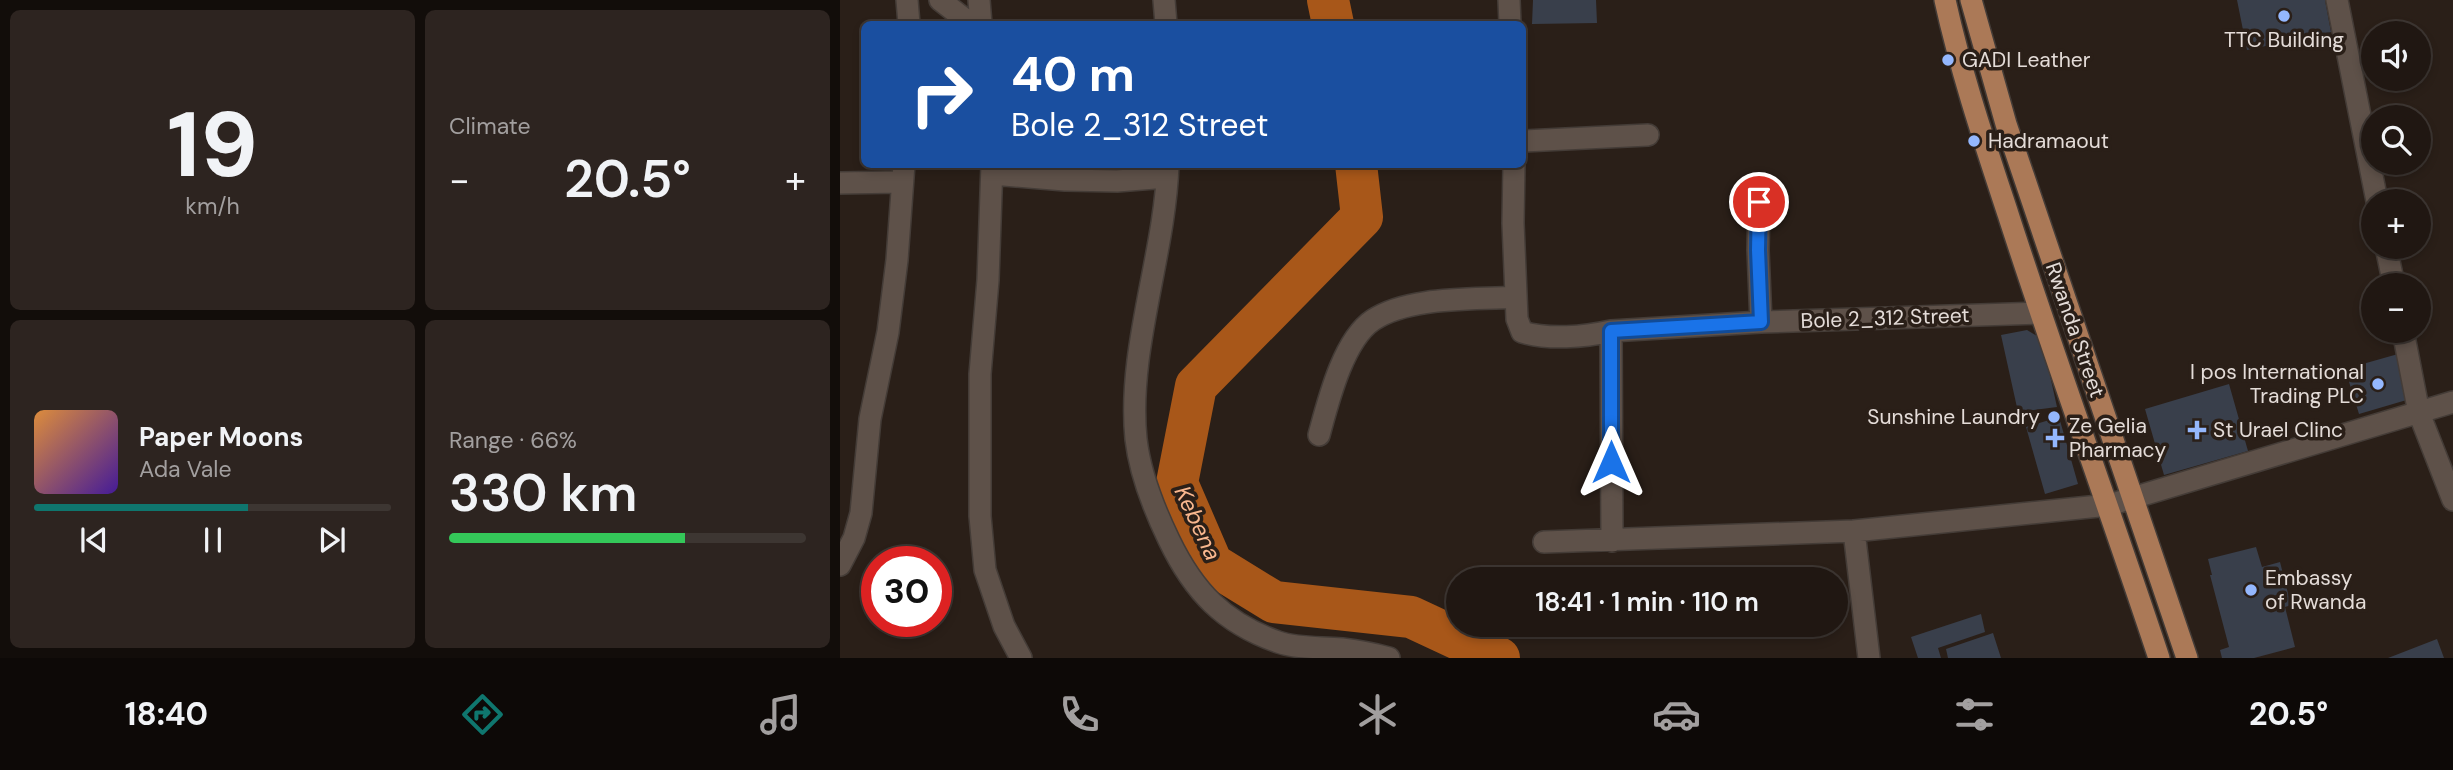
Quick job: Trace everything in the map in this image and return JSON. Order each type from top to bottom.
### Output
[{"type":"main road","name":"Rwanda Street","points":[[1945,0],[1951,30],[1980,127],[2040,313],[2109,505],[2159,658]]},
{"type":"main road","name":"Rwanda Street","points":[[1971,0],[2006,124],[2187,658]]},
{"type":"street","points":[[907,0],[908,21]]},
{"type":"street","points":[[940,0],[967,21]]},
{"type":"street","points":[[979,0],[981,21]]},
{"type":"street","points":[[1164,0],[1166,21]]},
{"type":"street","points":[[1509,0],[1510,21]]},
{"type":"street","points":[[2337,0],[2375,189]]},
{"type":"street","points":[[1526,141],[1648,135]]},
{"type":"street","points":[[1318,435],[1336,377],[1356,338],[1372,320],[1405,307],[1444,300],[1515,297],[1514,168]]},
{"type":"street","points":[[1021,658],[1004,626],[985,570],[980,516],[980,374],[988,280],[992,169],[1065,180],[1117,181],[1168,171],[1136,379],[1136,439],[1144,478],[1162,526],[1184,571],[1208,600],[1236,623],[1281,643],[1342,649],[1389,658]]},
{"type":"street","points":[[840,183],[903,173],[897,260],[888,331],[870,419],[861,513],[854,538],[840,565]]},
{"type":"street","points":[[1759,202],[1761,322]]},
{"type":"street","name":"Bole 2_312 Street","points":[[1515,297],[1517,319],[1522,332],[1535,336],[1595,335],[1611,331],[1761,322],[2040,313]]},
{"type":"street","points":[[1611,331],[1612,541]]},
{"type":"street","points":[[2405,343],[2419,413],[2453,500]]},
{"type":"street","points":[[1544,542],[1854,531],[2109,505],[2453,402]]},
{"type":"street","points":[[1854,531],[1869,658]]},
{"type":"building","points":[[1533,0],[1596,0],[1597,23],[1532,24]]},
{"type":"building","name":"TTC Building","points":[[2237,0],[2325,0],[2331,32],[2247,50]]},
{"type":"building","points":[[2027,330],[2042,339],[2057,407],[2018,412],[2001,335]]},
{"type":"building","name":"I pos International Trading PLC","points":[[2398,354],[2410,399],[2359,414],[2345,369]]},
{"type":"building","name":"St Urael Clinc","points":[[2229,384],[2248,451],[2164,475],[2145,409]]},
{"type":"building","points":[[2059,417],[2078,484],[2045,494],[2026,427]]},
{"type":"building","name":"Embassy of Rwanda","points":[[2256,547],[2262,567],[2280,562],[2291,605],[2285,607],[2295,647],[2254,658],[2222,658],[2220,650],[2229,647],[2208,559]]},
{"type":"building","points":[[1981,614],[1985,632],[1938,648],[1941,658],[1918,658],[1911,637]]},
{"type":"building","points":[[1993,633],[2001,658],[1948,658],[1946,649]]},
{"type":"building","points":[[2437,639],[2444,658],[2388,658]]},
{"type":"waterway","name":"Kebena","points":[[1328,0],[1332,21]]},
{"type":"waterway","name":"Kebena","points":[[1356,168],[1362,217],[1196,386],[1177,483],[1212,564],[1274,602],[1411,617],[1499,658]]},
{"type":"place","name":"TTC Building","points":[[2284,16]]},
{"type":"place","name":"GADI Leather","points":[[1948,60]]},
{"type":"place","name":"Hadramaout","points":[[1974,141]]},
{"type":"place","name":"I pos International Trading PLC","points":[[2378,384]]},
{"type":"place","name":"Sunshine Laundry","points":[[2054,417]]},
{"type":"place","name":"St Urael Clinc","points":[[2197,430]]},
{"type":"place","name":"Ze Gelia Pharmacy","points":[[2055,438]]},
{"type":"place","name":"Embassy of Rwanda","points":[[2251,590]]},
{"type":"route","points":[[1611,462],[1611,331],[1761,322],[1759,202]]}]
